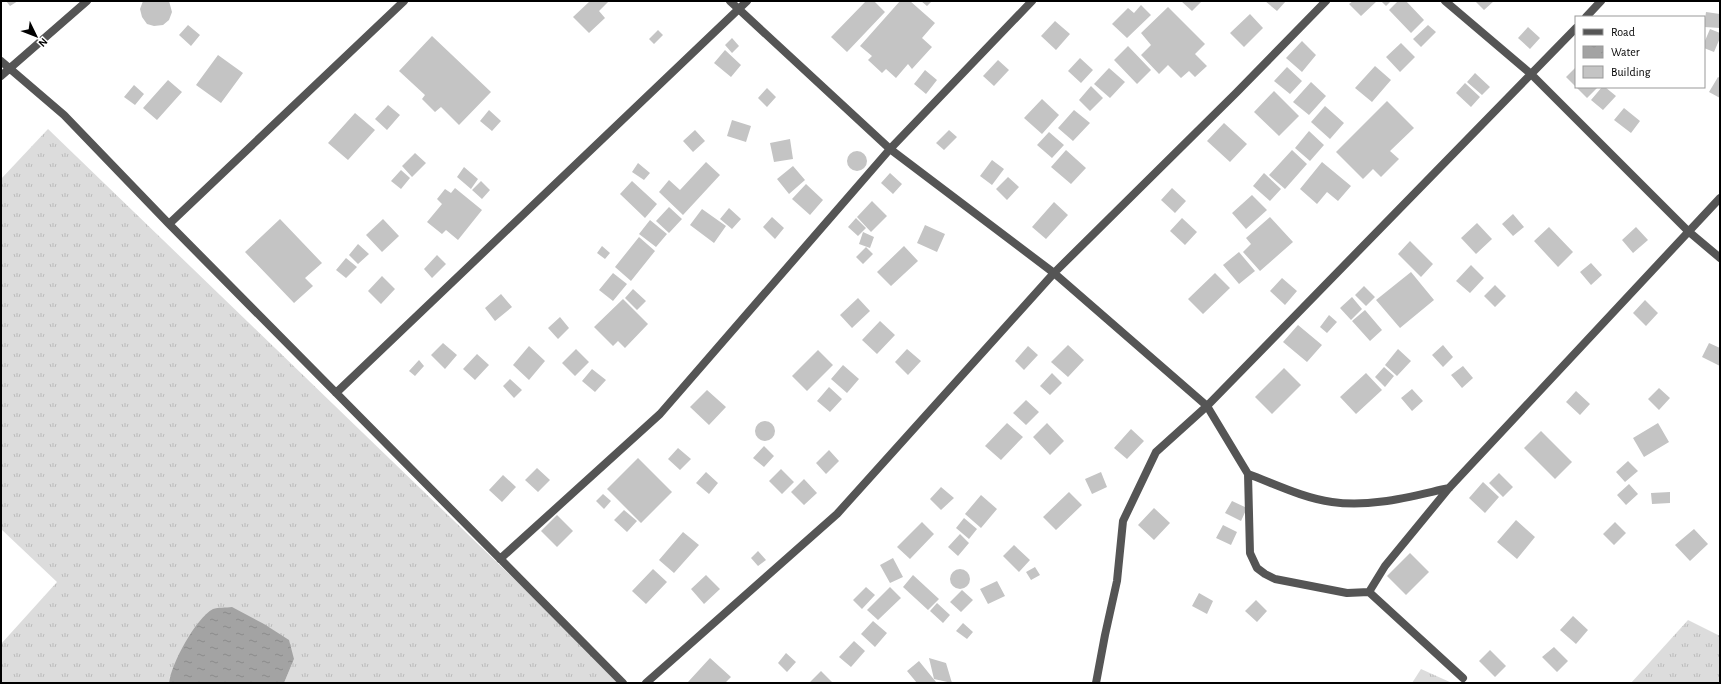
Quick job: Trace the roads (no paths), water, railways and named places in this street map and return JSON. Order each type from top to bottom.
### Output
[{"type":"street","points":[[1,76],[86,1]]},
{"type":"street","points":[[169,224],[404,1]]},
{"type":"street","points":[[730,1],[890,149],[1054,273],[1207,406],[1248,474],[1250,553],[1258,568],[1265,574],[1275,579],[1347,594],[1370,592],[1463,678]]},
{"type":"street","points":[[336,392],[747,1]]},
{"type":"street","points":[[500,559],[660,414],[890,149],[1032,1]]},
{"type":"street","points":[[646,683],[837,514],[1054,273],[1236,93],[1326,1]]},
{"type":"street","points":[[1445,1],[1532,74],[1688,231],[1720,258]]},
{"type":"street","points":[[1587,16],[1601,1]]},
{"type":"street","points":[[1096,683],[1117,581],[1123,521],[1156,452],[1207,406],[1575,29]]},
{"type":"street","points":[[1,61],[64,115],[169,224],[623,683]]},
{"type":"street","points":[[1370,592],[1385,566],[1449,488],[1720,198]]},
{"type":"street","points":[[1248,474],[1309,497],[1333,502],[1380,502],[1449,488]]},
{"type":"water","points":[[232,607],[264,624],[289,640],[294,659],[284,683],[169,683],[179,654],[185,642],[199,622],[213,609]]}]
